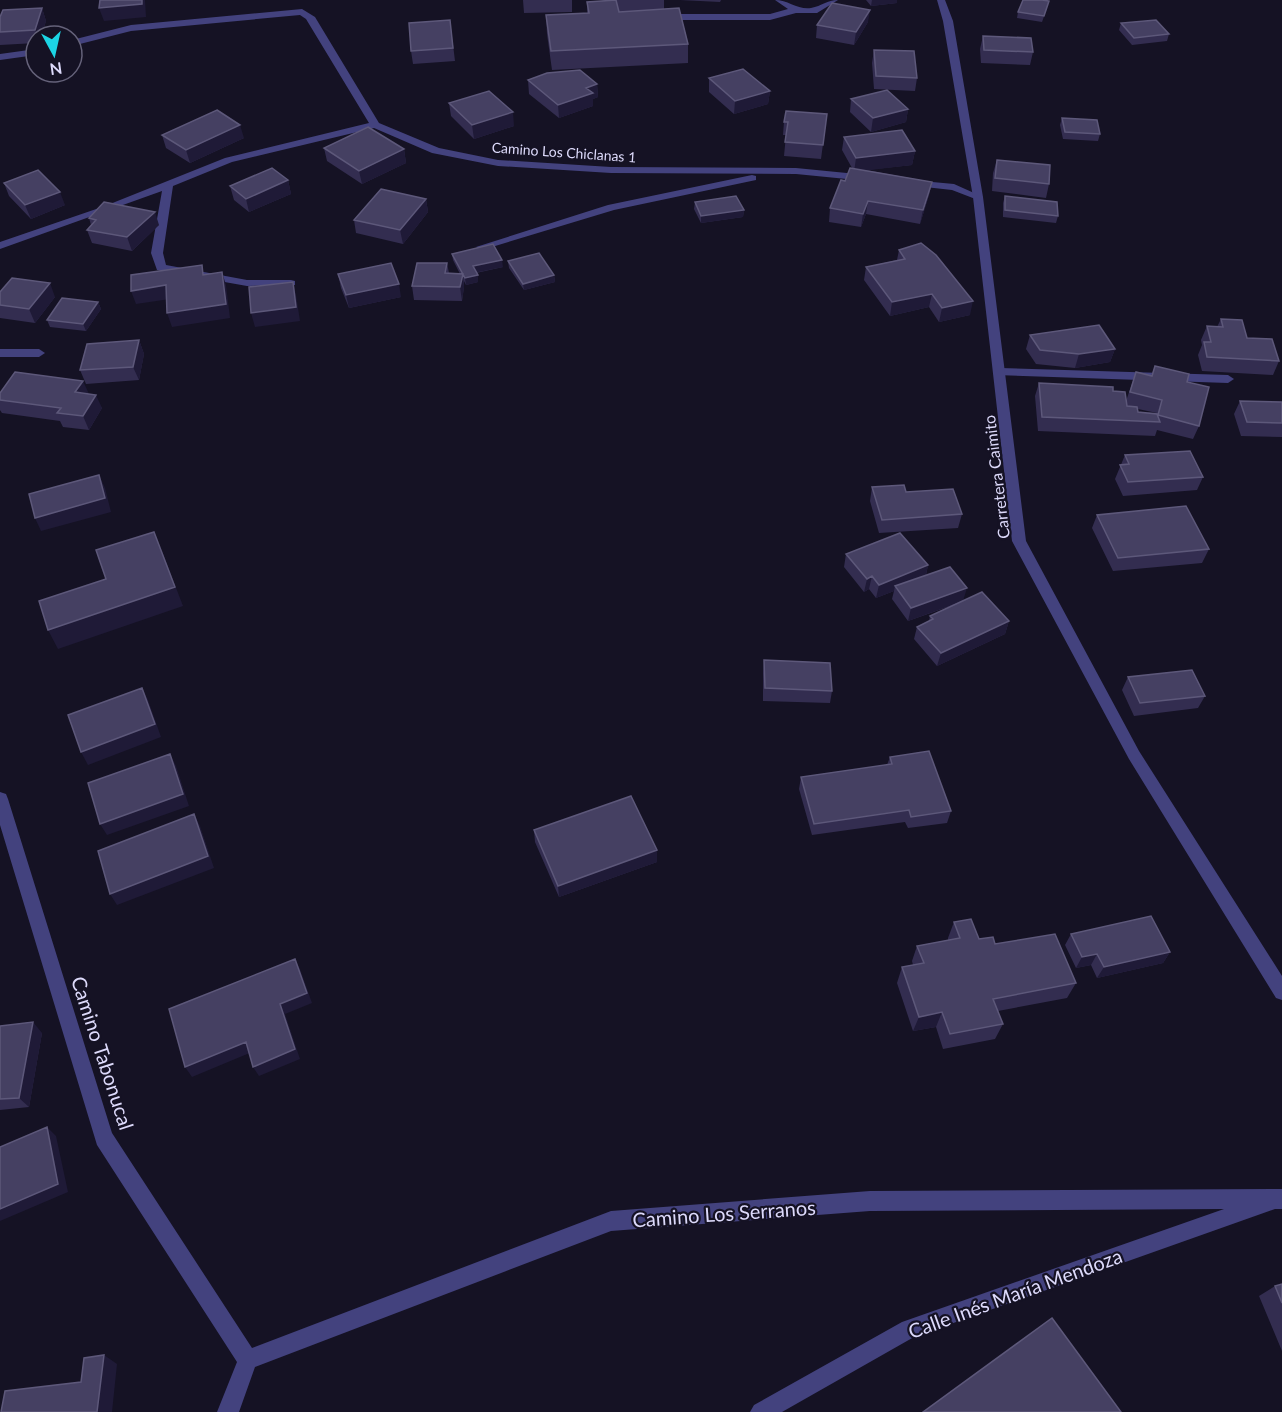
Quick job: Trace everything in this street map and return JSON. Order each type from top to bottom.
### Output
[{"type":"street","points":[[0,246],[229,160],[375,125],[310,17],[302,12],[296,0]]},
{"type":"street","points":[[778,0],[796,10]]},
{"type":"street","points":[[655,17],[770,17],[796,10],[814,10],[834,0]]},
{"type":"street","name":"Carretera Caimito","points":[[941,0],[948,21],[978,197],[1019,541],[1134,755],[1282,992]]},
{"type":"street","points":[[84,40],[131,28],[302,12]]},
{"type":"street","points":[[0,57],[24,54]]},
{"type":"street","name":"Camino Los Chiclanas 1","points":[[375,125],[436,151],[498,163],[611,170],[796,171],[875,179]]},
{"type":"street","points":[[482,247],[612,207],[716,184],[796,171]]},
{"type":"street","points":[[897,181],[954,187],[978,197]]},
{"type":"street","points":[[168,184],[157,253],[161,268],[247,283],[291,283]]},
{"type":"street","points":[[0,352],[39,353]]},
{"type":"street","points":[[1000,372],[1228,379]]},
{"type":"street","name":"Camino Tabonucal","points":[[0,799],[104,1138],[248,1360]]},
{"type":"street","name":"Camino Los Serranos","points":[[248,1360],[611,1221],[870,1201],[1281,1198]]},
{"type":"street","name":"Calle Inés María Mendoza","points":[[761,1412],[909,1329],[1281,1198]]},
{"type":"street","points":[[228,1412],[248,1360]]},
{"type":"building","points":[[100,0],[142,0],[142,4],[99,8]]},
{"type":"building","points":[[616,0],[619,12],[679,8],[688,44],[551,51],[546,15],[589,13],[587,2]]},
{"type":"building","points":[[1023,0],[1049,1],[1044,16],[1018,12]]},
{"type":"building","points":[[832,3],[870,10],[856,32],[817,25]]},
{"type":"building","points":[[42,8],[37,24],[24,24],[24,31],[0,32],[0,17],[3,10]]},
{"type":"building","points":[[450,20],[453,48],[411,51],[409,23]]},
{"type":"building","points":[[1156,20],[1169,34],[1134,38],[1121,23]]},
{"type":"building","points":[[983,36],[1031,38],[1033,52],[984,50]]},
{"type":"building","points":[[874,50],[914,51],[917,78],[876,76]]},
{"type":"building","points":[[743,69],[770,91],[735,101],[709,78]]},
{"type":"building","points":[[580,70],[597,84],[586,88],[593,93],[558,105],[528,80],[547,73]]},
{"type":"building","points":[[887,90],[908,109],[873,118],[851,99]]},
{"type":"building","points":[[489,91],[513,112],[472,125],[449,103]]},
{"type":"building","points":[[217,110],[240,125],[186,150],[162,135]]},
{"type":"building","points":[[786,111],[827,114],[823,145],[785,142],[788,122],[784,122]]},
{"type":"building","points":[[1062,118],[1097,120],[1100,134],[1065,132]]},
{"type":"building","points":[[368,127],[404,149],[359,171],[324,148]]},
{"type":"building","points":[[902,130],[915,151],[856,158],[844,137]]},
{"type":"building","points":[[997,160],[1050,165],[1049,184],[995,178]]},
{"type":"building","points":[[272,168],[288,180],[246,199],[230,186]]},
{"type":"building","points":[[850,168],[932,182],[923,210],[868,201],[863,214],[830,208],[841,180],[845,181]]},
{"type":"building","points":[[38,170],[60,192],[25,205],[4,183]]},
{"type":"building","points":[[381,189],[426,199],[400,230],[354,220]]},
{"type":"building","points":[[736,196],[744,210],[701,216],[695,202]]},
{"type":"building","points":[[1005,196],[1057,202],[1058,216],[1005,210]]},
{"type":"building","points":[[104,202],[155,212],[127,237],[87,230],[96,220],[89,218]]},
{"type":"building","points":[[921,243],[936,255],[973,301],[942,308],[932,294],[892,302],[866,267],[905,259],[899,250]]},
{"type":"building","points":[[493,244],[502,260],[473,266],[478,275],[465,278],[452,254]]},
{"type":"building","points":[[539,253],[554,275],[523,284],[508,261]]},
{"type":"building","points":[[391,263],[399,284],[346,295],[338,274]]},
{"type":"building","points":[[417,263],[447,263],[445,273],[463,274],[460,287],[412,286]]},
{"type":"building","points":[[202,265],[203,275],[222,272],[226,304],[167,313],[166,285],[131,291],[131,275]]},
{"type":"building","points":[[12,278],[50,283],[29,309],[0,305],[0,292]]},
{"type":"building","points":[[293,282],[296,307],[251,313],[249,287]]},
{"type":"building","points":[[62,298],[98,302],[83,324],[47,320]]},
{"type":"building","points":[[1221,319],[1242,320],[1247,338],[1272,339],[1279,361],[1207,357],[1204,342],[1211,342],[1207,326],[1223,327]]},
{"type":"building","points":[[1099,325],[1115,349],[1079,354],[1040,350],[1030,335]]},
{"type":"building","points":[[139,340],[133,367],[80,370],[87,344]]},
{"type":"building","points":[[1155,366],[1189,374],[1187,382],[1209,387],[1199,426],[1158,415],[1162,400],[1130,392],[1136,372],[1152,376]]},
{"type":"building","points":[[15,372],[83,381],[75,392],[96,395],[83,416],[57,413],[61,408],[0,400],[0,393]]},
{"type":"building","points":[[1039,383],[1113,387],[1113,391],[1125,392],[1127,406],[1137,407],[1138,412],[1157,414],[1160,422],[1042,417]]},
{"type":"building","points":[[1240,401],[1282,402],[1282,423],[1247,422]]},
{"type":"building","points":[[1190,451],[1203,477],[1128,482],[1120,465],[1129,464],[1125,455]]},
{"type":"building","points":[[99,475],[105,498],[35,518],[29,494]]},
{"type":"building","points":[[904,485],[906,492],[953,489],[962,514],[882,520],[872,487]]},
{"type":"building","points":[[1186,506],[1209,549],[1118,558],[1097,515]]},
{"type":"building","points":[[154,532],[175,587],[48,630],[39,601],[106,579],[96,550]]},
{"type":"building","points":[[900,533],[928,565],[879,585],[872,576],[867,579],[846,554]]},
{"type":"building","points":[[950,567],[967,588],[911,608],[895,586]]},
{"type":"building","points":[[982,592],[1009,621],[941,653],[917,627],[933,619],[930,616]]},
{"type":"building","points":[[764,660],[830,663],[832,691],[765,688]]},
{"type":"building","points":[[1192,670],[1205,696],[1140,703],[1128,677]]},
{"type":"building","points":[[142,688],[155,724],[81,752],[68,715]]},
{"type":"building","points":[[929,751],[951,811],[911,817],[909,810],[814,824],[801,777],[892,764],[890,757]]},
{"type":"building","points":[[170,754],[183,794],[100,824],[88,783]]},
{"type":"building","points":[[631,796],[657,850],[558,886],[534,830]]},
{"type":"building","points":[[194,814],[208,856],[110,894],[98,851]]},
{"type":"building","points":[[1151,916],[1170,952],[1104,967],[1097,954],[1082,957],[1071,934]]},
{"type":"building","points":[[971,919],[979,939],[993,937],[995,944],[1055,934],[1076,983],[993,999],[1003,1024],[950,1034],[942,1012],[919,1017],[902,967],[924,963],[917,946],[960,938],[954,922]]},
{"type":"building","points":[[295,959],[307,993],[280,1004],[295,1049],[253,1067],[246,1042],[185,1067],[169,1009]]},
{"type":"building","points":[[33,1022],[19,1098],[0,1099],[0,1026]]},
{"type":"building","points":[[47,1127],[58,1184],[0,1209],[0,1147]]},
{"type":"building","points":[[1282,1284],[1282,1303],[1275,1286]]},
{"type":"building","points":[[1052,1318],[1121,1412],[923,1412]]},
{"type":"building","points":[[104,1355],[97,1412],[1,1412],[5,1391],[81,1382],[84,1358]]}]
